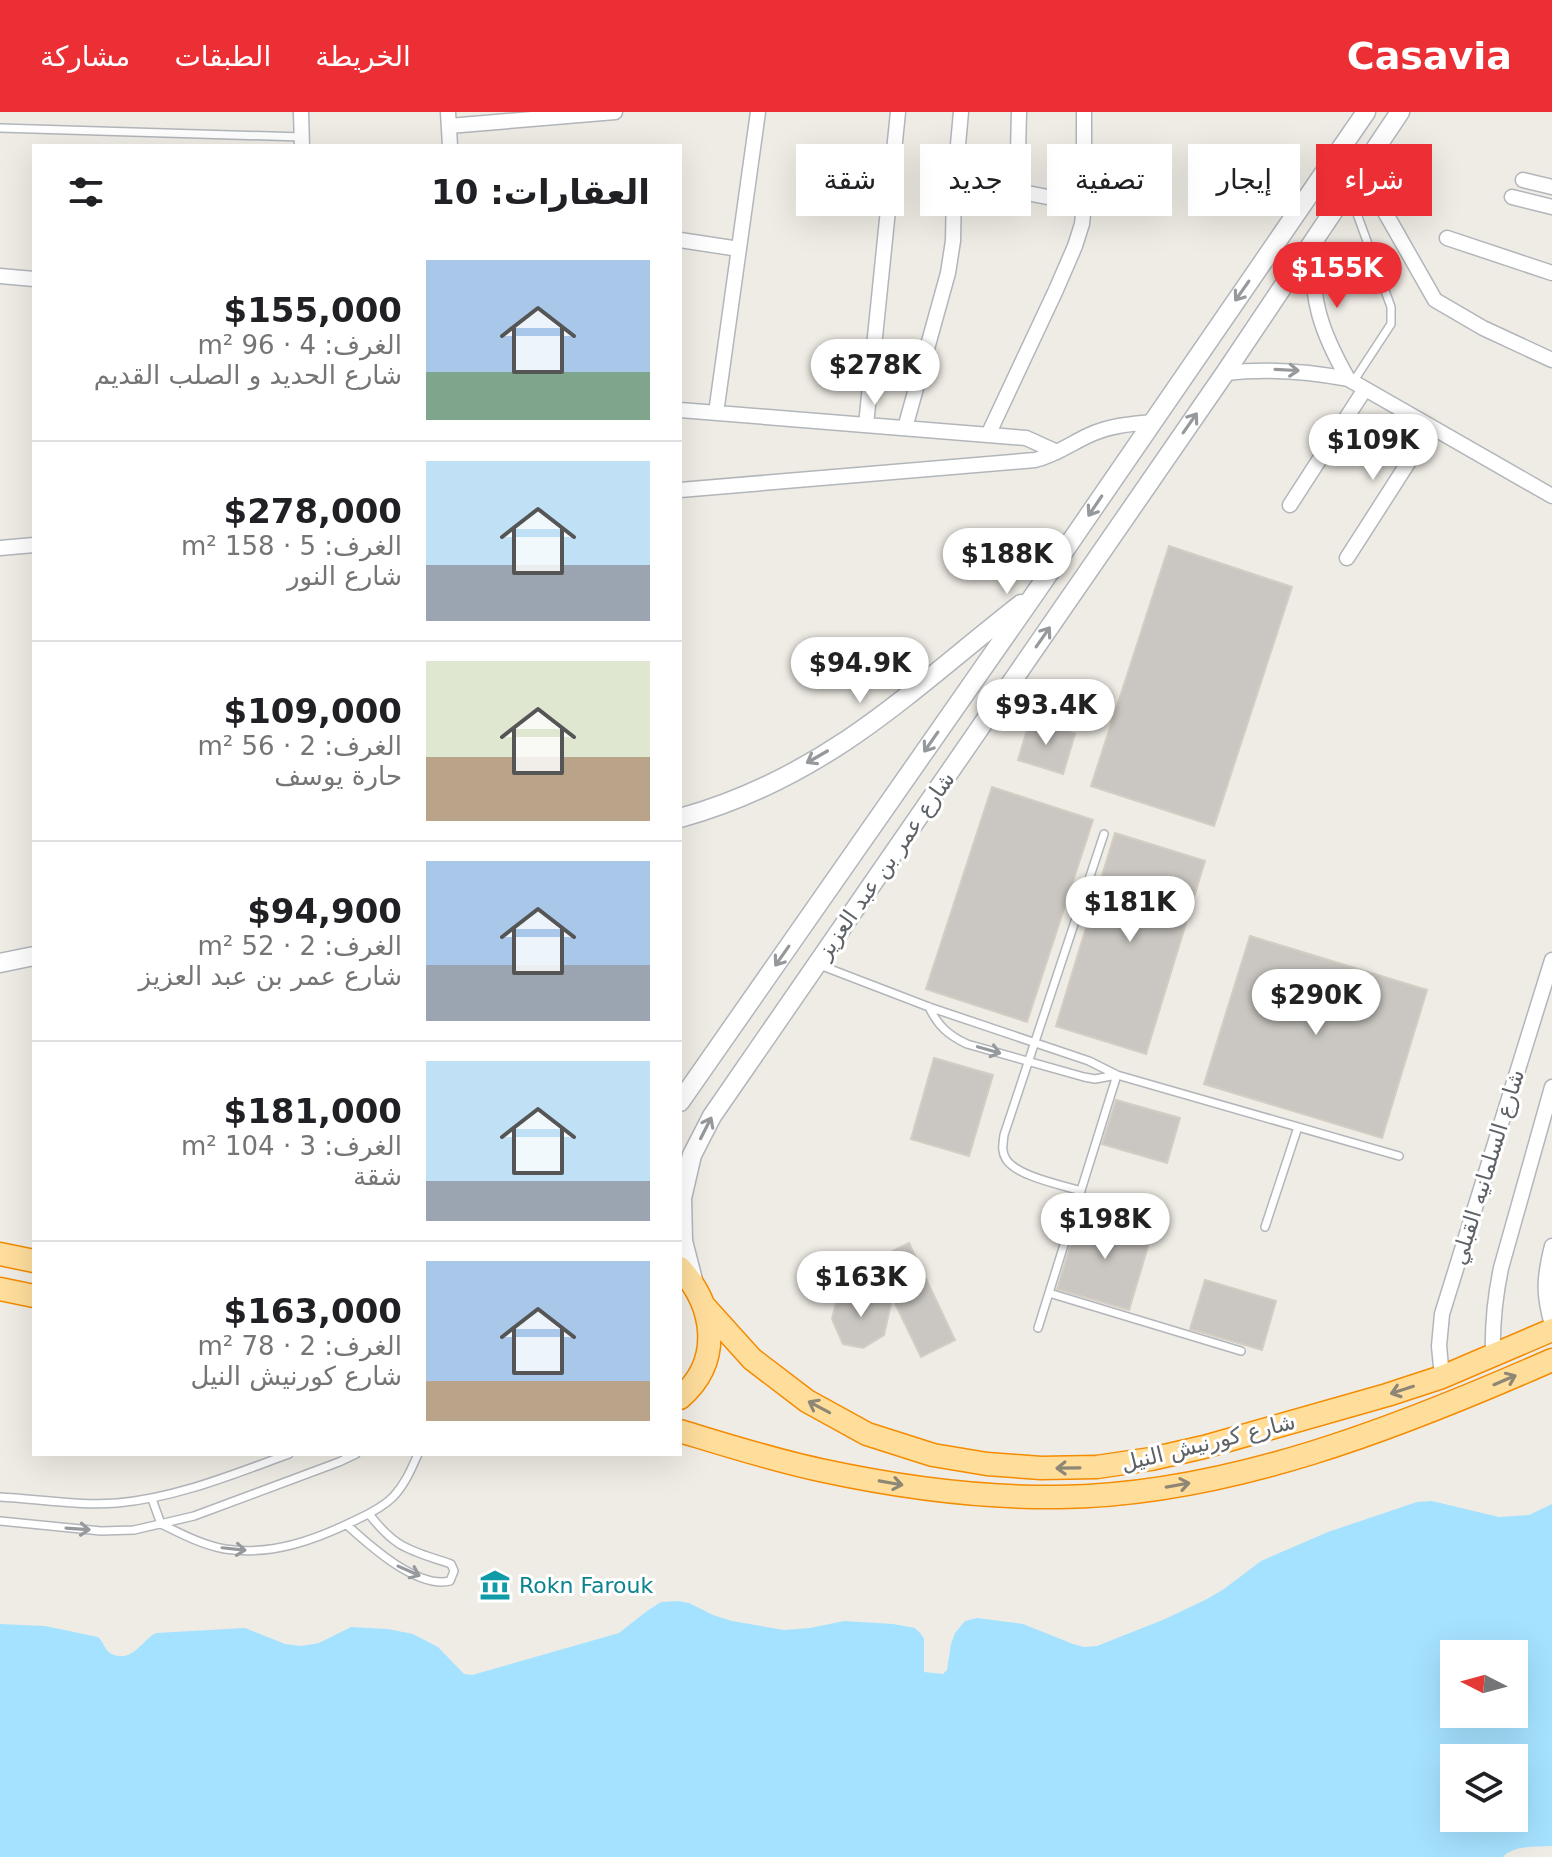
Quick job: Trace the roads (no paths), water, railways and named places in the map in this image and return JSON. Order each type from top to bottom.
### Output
[{"type":"highway","points":[[0,1254],[32,1261]]},
{"type":"highway","points":[[682,1396],[697,1378],[709,1344],[706,1308],[687,1276]]},
{"type":"highway","points":[[0,1289],[32,1296]]},
{"type":"highway","name":"شارع كورنيش النيل","points":[[706,1308],[752,1359],[807,1401],[867,1434],[933,1455],[987,1464],[1041,1468],[1097,1467],[1204,1447],[1442,1377],[1552,1327]]},
{"type":"highway","name":"شارع كورنيش النيل","points":[[682,1432],[818,1470],[915,1487],[1013,1496],[1106,1495],[1197,1482],[1300,1457],[1428,1412],[1552,1360]]},
{"type":"main road","name":"شارع عمر بن عبد العزيز","points":[[682,1099],[1366,112]]},
{"type":"main road","name":"شارع عمر بن عبد العزيز","points":[[1378,144],[1400,112]]},
{"type":"main road","name":"شارع عمر بن عبد العزيز","points":[[687,1276],[682,1198],[692,1155],[712,1116],[1225,373],[1330,216]]},
{"type":"main road","points":[[682,817],[710,810],[780,779],[845,741],[906,697],[1036,592]]},
{"type":"main road","points":[[0,963],[32,956]]},
{"type":"street","points":[[301,112],[302,141]]},
{"type":"street","points":[[450,144],[449,119],[615,112]]},
{"type":"street","points":[[716,413],[758,112]]},
{"type":"street","points":[[866,425],[898,112]]},
{"type":"street","points":[[958,144],[961,112]]},
{"type":"street","points":[[1018,144],[1019,112]]},
{"type":"street","points":[[1084,112],[1084,144]]},
{"type":"street","points":[[1523,180],[1552,187]]},
{"type":"street","points":[[1512,197],[1552,207]]},
{"type":"street","points":[[905,428],[948,273],[953,216]]},
{"type":"street","points":[[988,435],[1075,246],[1083,216]]},
{"type":"street","points":[[1387,216],[1435,300],[1483,328],[1552,360]]},
{"type":"street","points":[[1447,238],[1552,273]]},
{"type":"street","points":[[682,240],[739,249]]},
{"type":"street","points":[[1311,244],[1312,280],[1318,315],[1331,348],[1356,383]]},
{"type":"street","points":[[0,276],[32,279]]},
{"type":"street","points":[[1225,373],[1287,370],[1318,373],[1356,383],[1551,494]]},
{"type":"street","points":[[1290,505],[1356,383]]},
{"type":"street","points":[[682,410],[1026,438],[1057,452]]},
{"type":"street","points":[[682,490],[1035,460],[1098,431],[1152,422]]},
{"type":"street","points":[[1347,558],[1431,427]]},
{"type":"street","points":[[0,548],[32,545]]},
{"type":"street","name":"شارع السلمانيه القبلي","points":[[1442,1377],[1439,1346],[1442,1314],[1552,960]]},
{"type":"street","points":[[1493,1355],[1493,1311],[1501,1268],[1552,1087]]},
{"type":"street","points":[[1552,1246],[1545,1275],[1546,1303],[1552,1327]]},
{"type":"lane","points":[[0,128],[302,141]]},
{"type":"lane","points":[[1356,383],[1393,316],[1358,216]]},
{"type":"lane","points":[[1081,1191],[1018,1170],[1007,1162],[1002,1149],[1004,1135],[1104,834]]},
{"type":"lane","points":[[817,964],[929,1007],[1035,1041],[1117,1075],[1399,1156]]},
{"type":"lane","points":[[929,1007],[937,1023],[950,1036],[967,1044],[1095,1079],[1117,1075]]},
{"type":"lane","points":[[1038,1328],[1117,1075]]},
{"type":"lane","points":[[1265,1227],[1298,1127]]},
{"type":"lane","points":[[1049,1293],[1241,1351]]},
{"type":"lane","points":[[0,1497],[114,1503],[152,1499],[221,1479],[284,1456]]},
{"type":"lane","points":[[0,1521],[101,1531],[134,1530],[194,1516],[351,1456]]},
{"type":"lane","points":[[152,1499],[161,1524],[191,1539],[223,1549],[257,1551],[290,1547],[347,1525],[392,1498],[408,1477],[417,1456]]},
{"type":"lane","points":[[347,1525],[398,1567],[433,1580],[450,1581],[454,1571],[451,1564],[416,1553],[398,1543],[369,1514]]},
{"type":"water","points":[[1432,1501],[1499,1517],[1529,1515],[1552,1504],[1552,1846],[1519,1849],[1503,1857],[0,1857],[0,1624],[45,1626],[98,1637],[110,1653],[117,1656],[130,1654],[156,1633],[245,1628],[285,1644],[301,1646],[319,1643],[351,1627],[388,1629],[413,1634],[438,1647],[464,1674],[472,1675],[619,1633],[661,1602],[678,1601],[732,1621],[784,1630],[844,1621],[915,1628],[924,1639],[924,1672],[943,1674],[947,1670],[955,1633],[965,1621],[977,1618],[1023,1624],[1073,1644],[1097,1646],[1207,1599],[1261,1561],[1328,1532],[1417,1502]]},
{"type":"place","name":"Rokn Farouk","points":[[495,1585]]}]
